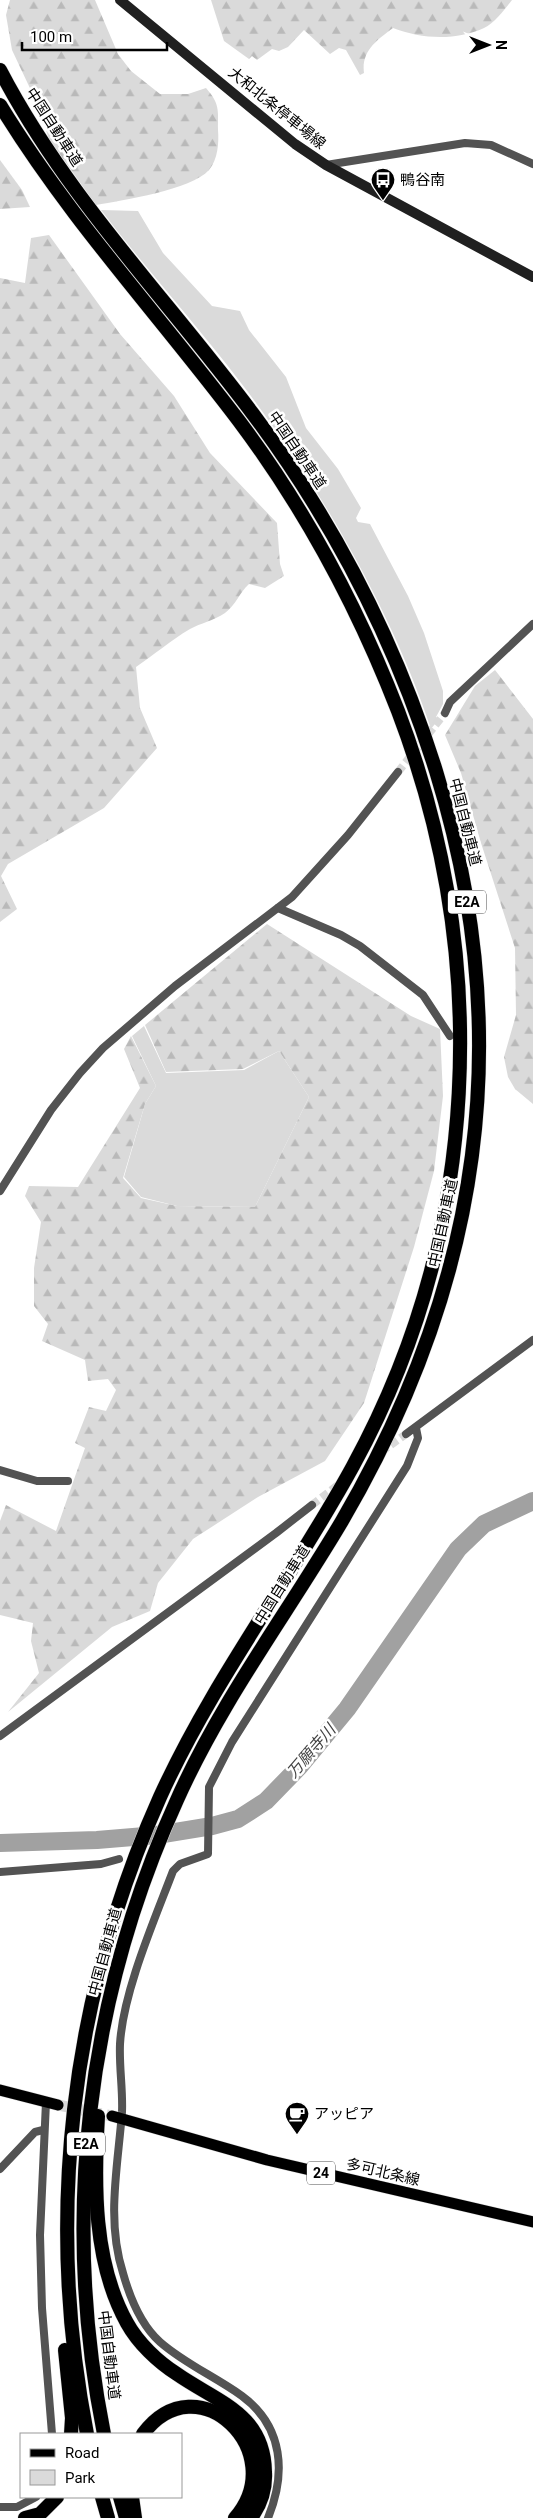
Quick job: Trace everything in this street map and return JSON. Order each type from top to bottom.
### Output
[{"type":"highway","name":"中国自動車道","points":[[0,70],[43,144],[84,202],[210,358],[291,466],[327,524],[360,584],[410,696],[436,770],[453,830],[474,950],[479,1031],[476,1129],[468,1188],[457,1240],[436,1319],[400,1412],[343,1519],[233,1695],[178,1796],[132,1912],[112,1978],[90,2105],[82,2222],[88,2337],[104,2433]]},
{"type":"highway","name":"中国自動車道","points":[[0,104],[26,147],[68,207],[200,370],[280,479],[312,530],[346,593],[398,712],[421,777],[449,895],[457,952],[461,1060],[458,1126],[450,1186],[438,1240],[429,1277],[404,1355],[356,1461],[219,1686],[161,1796],[132,1865],[97,1975],[82,2045],[74,2103],[68,2164],[66,2220],[70,2320],[87,2433]]},
{"type":"highway","points":[[112,1978],[102,2057],[97,2133],[98,2206],[104,2257],[110,2286],[128,2325],[150,2352],[177,2375],[233,2408],[248,2422],[260,2441],[265,2463],[266,2482],[262,2499],[251,2518]]},
{"type":"highway","points":[[70,2320],[64,2343],[72,2418],[71,2433]]},
{"type":"highway","points":[[144,2433],[154,2420],[170,2412],[197,2407],[213,2410],[238,2429],[246,2443],[252,2464],[253,2480],[249,2496],[235,2518]]},
{"type":"highway","points":[[25,2518],[40,2514],[56,2498]]},
{"type":"highway","points":[[102,2498],[108,2518]]},
{"type":"highway","points":[[120,2498],[126,2518]]},
{"type":"highway","points":[[132,2498],[135,2518]]},
{"type":"main road","name":"大和北条停車場線","points":[[120,0],[295,144],[326,165],[533,277]]},
{"type":"main road","points":[[0,2090],[58,2105]]},
{"type":"main road","name":"多可北条線","points":[[116,2117],[267,2160],[533,2222]]},
{"type":"street","points":[[326,165],[465,143],[491,145],[533,164]]},
{"type":"street","points":[[445,713],[450,702],[533,624]]},
{"type":"street","points":[[0,1191],[51,1110],[80,1073],[103,1048],[175,986],[278,908],[304,885],[348,835],[398,772]]},
{"type":"street","points":[[278,908],[342,935],[360,946],[423,995],[450,1036]]},
{"type":"street","points":[[406,1434],[533,1340]]},
{"type":"street","points":[[268,2518],[277,2497],[280,2461],[268,2425],[243,2397],[160,2341],[140,2318],[122,2272],[114,2224],[113,2198],[120,2044],[124,2017],[142,1954],[173,1871],[180,1864],[208,1854],[209,1787],[232,1742],[407,1466],[418,1438],[416,1428]]},
{"type":"street","points":[[0,1470],[37,1481],[68,1481]]},
{"type":"street","points":[[0,1736],[276,1534],[312,1505]]},
{"type":"street","points":[[0,1872],[101,1864],[119,1859]]},
{"type":"street","points":[[46,2102],[43,2130],[40,2234],[42,2308],[52,2433]]},
{"type":"street","points":[[0,2169],[35,2132],[43,2130]]},
{"type":"street","points":[[0,2507],[17,2507],[34,2498]]},
{"type":"green space","points":[[10,0],[95,0],[118,54],[131,71],[160,94],[188,94],[206,88],[216,103],[218,117],[217,151],[209,170],[200,177],[172,189],[96,205],[49,139],[36,101],[12,50],[6,15]]},
{"type":"green space","points":[[211,0],[512,0],[488,26],[462,35],[450,37],[427,36],[393,28],[371,47],[365,58],[364,73],[360,75],[346,50],[339,48],[330,54],[304,30],[288,47],[279,51],[272,49],[257,60],[252,56],[249,59],[224,41]]},
{"type":"green space","points":[[0,160],[22,190],[30,207],[0,209]]},
{"type":"green space","points":[[101,210],[138,211],[163,253],[212,306],[240,311],[249,330],[286,377],[306,428],[338,469],[361,508],[356,518],[358,522],[370,524],[408,596],[424,633],[443,691],[443,704],[436,717],[438,720],[431,729],[415,684],[374,593],[350,548],[298,462],[224,361]]},
{"type":"green space","points":[[49,235],[120,334],[174,396],[210,453],[277,523],[280,564],[284,576],[265,588],[249,584],[225,613],[190,629],[136,667],[140,708],[157,748],[104,808],[8,864],[1,876],[17,909],[0,922],[0,278],[25,283],[31,238]]},
{"type":"green space","points":[[495,670],[533,719],[533,1104],[515,1089],[508,1077],[504,1057],[516,1015],[515,948],[481,843],[461,773],[445,735],[475,686]]},
{"type":"green space","points":[[267,924],[411,1016],[440,1029],[443,1096],[434,1171],[414,1247],[364,1403],[325,1461],[258,1497],[193,1539],[158,1583],[150,1611],[112,1627],[8,1712],[39,1673],[31,1641],[33,1623],[0,1615],[0,1521],[6,1505],[56,1531],[85,1448],[75,1443],[89,1407],[106,1411],[116,1390],[108,1379],[88,1381],[85,1360],[42,1341],[48,1324],[34,1306],[34,1268],[41,1222],[25,1196],[29,1186],[78,1187],[140,1088],[124,1049],[131,1036],[156,1086],[145,1104],[123,1178],[141,1198],[177,1206],[255,1207],[309,1097],[279,1051],[243,1069],[166,1072],[145,1025]]},
{"type":"green space","points":[[144,1026],[166,1073],[244,1070],[279,1051],[309,1097],[255,1207],[177,1206],[141,1197],[124,1177],[145,1104],[156,1086],[132,1036]]},
{"type":"waterway","name":"万願寺川","points":[[0,1843],[97,1840],[157,1835],[212,1826],[238,1819],[266,1801],[299,1767],[347,1709],[458,1549],[484,1524],[533,1501]]},
{"type":"tunnel","points":[[398,772],[445,713]]},
{"type":"tunnel","points":[[381,1452],[406,1434]]},
{"type":"tunnel","points":[[312,1505],[338,1485]]},
{"type":"tunnel","points":[[58,2105],[112,2116]]},
{"type":"place","name":"鴨谷南","points":[[383,201]]},
{"type":"place","name":"アッピア","points":[[297,2135]]}]
